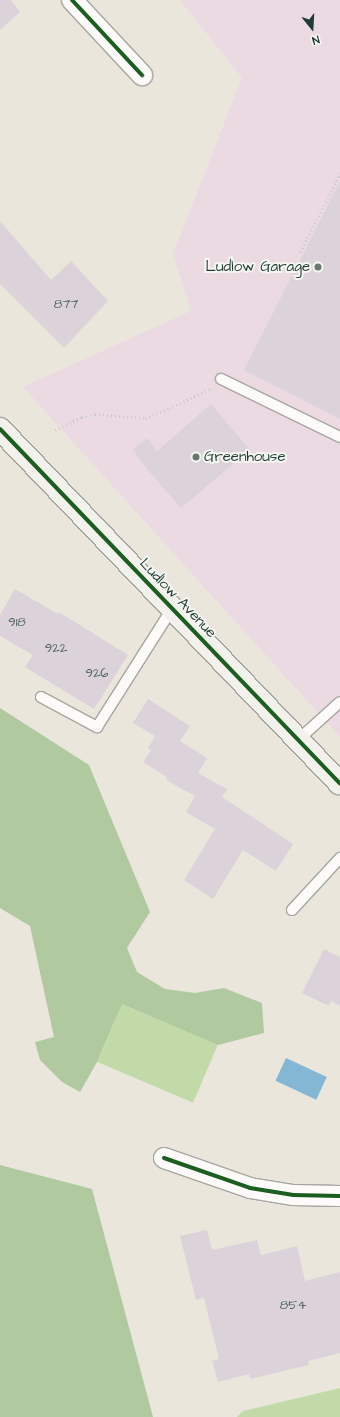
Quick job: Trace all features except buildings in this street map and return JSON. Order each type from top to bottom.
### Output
[{"type":"main road","name":"Ludlow Avenue","points":[[0,429],[340,783]]},
{"type":"main road","points":[[0,454],[24,455]]},
{"type":"street","points":[[72,0],[142,75]]},
{"type":"street","points":[[164,1158],[250,1188],[293,1194],[340,1196]]},
{"type":"lane","points":[[221,379],[340,437]]},
{"type":"lane","points":[[41,697],[97,727],[172,609]]},
{"type":"lane","points":[[298,739],[340,702]]},
{"type":"lane","points":[[292,910],[340,858]]},
{"type":"path","points":[[300,252],[340,174]]},
{"type":"path","points":[[56,430],[82,417],[95,414],[145,418],[169,409],[204,392],[221,379]]},
{"type":"shaded area","points":[[180,0],[340,0],[340,737],[23,387],[191,311],[173,254],[242,78]]},
{"type":"green space","points":[[0,708],[89,765],[150,912],[127,948],[137,972],[165,989],[195,993],[224,988],[262,1003],[264,1033],[218,1045],[122,1004],[97,1062],[80,1092],[62,1082],[40,1060],[35,1042],[54,1037],[30,926],[0,908]]},
{"type":"green space","points":[[122,1004],[218,1045],[193,1103],[97,1062]]},
{"type":"green space","points":[[0,1165],[92,1189],[153,1417],[0,1417]]},
{"type":"green space","points":[[340,1388],[340,1417],[237,1417],[243,1411]]},
{"type":"water","points":[[286,1058],[327,1077],[316,1100],[275,1081]]},
{"type":"cycle path","points":[[72,0],[142,75]]},
{"type":"cycle path","points":[[0,429],[340,783]]},
{"type":"cycle path","points":[[164,1158],[250,1188],[293,1195],[340,1196]]},
{"type":"place","name":"Ludlow Garage","points":[[318,267]]},
{"type":"place","name":"Greenhouse","points":[[196,457]]}]
